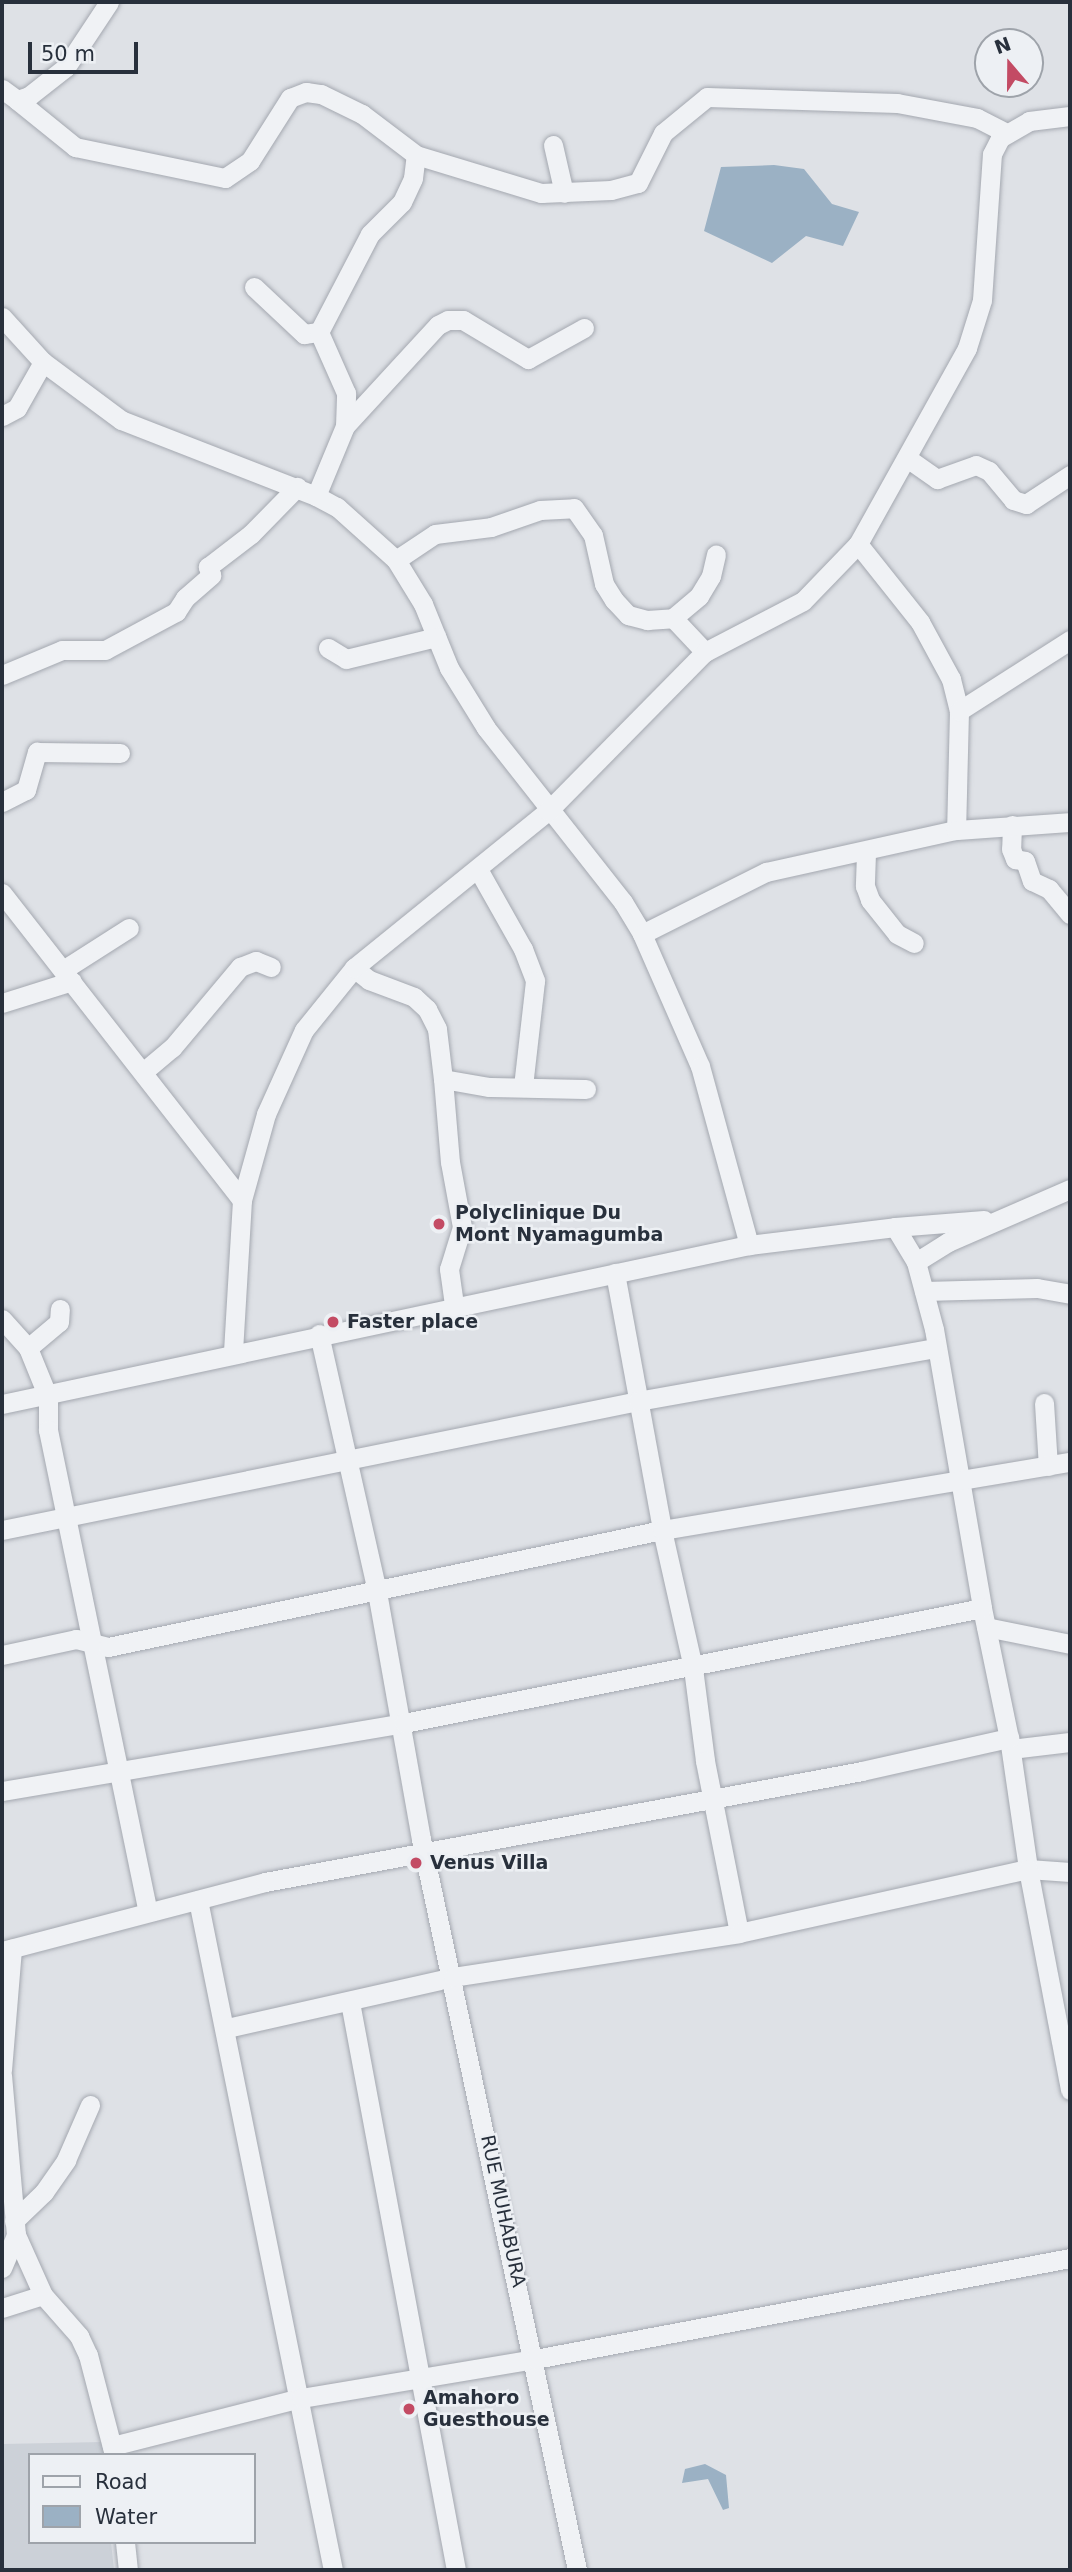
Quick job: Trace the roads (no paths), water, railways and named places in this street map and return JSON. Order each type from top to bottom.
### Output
[{"type":"street","points":[[9,95],[29,96],[66,67],[109,2]]},
{"type":"street","points":[[9,95],[75,147],[211,177],[238,173],[250,161],[284,106],[306,92],[321,94],[362,114],[416,155],[515,188],[564,192],[638,183],[663,134],[707,97],[897,103],[977,118],[1007,133]]},
{"type":"street","points":[[233,1353],[242,1200],[266,1114],[304,1030],[354,968],[479,871],[548,811],[705,652],[803,601],[858,544],[967,348],[978,312],[989,243],[989,173],[992,154],[1007,133],[1029,121],[1070,116]]},
{"type":"street","points":[[553,145],[564,192]]},
{"type":"street","points":[[319,332],[370,234],[401,202],[413,178],[416,155]]},
{"type":"street","points":[[254,287],[304,334],[319,332]]},
{"type":"street","points":[[2,317],[43,362],[121,421],[316,496],[337,507],[396,561],[423,604],[449,668],[486,729],[548,811],[623,902],[642,934],[700,1066],[749,1245]]},
{"type":"street","points":[[316,496],[345,426],[438,325],[448,320],[463,320],[528,359],[584,328]]},
{"type":"street","points":[[319,332],[345,393],[345,426]]},
{"type":"street","points":[[2,416],[17,408],[43,362]]},
{"type":"street","points":[[907,458],[937,479],[976,466],[989,471],[1013,500],[1026,503],[1070,474]]},
{"type":"street","points":[[2,675],[62,650],[105,650],[176,612],[185,598],[211,575],[208,566],[251,534],[298,487]]},
{"type":"street","points":[[396,561],[435,534],[491,527],[540,510],[573,508],[593,534],[604,584],[614,600],[628,615],[647,620],[673,618],[699,596],[711,576],[716,555]]},
{"type":"street","points":[[858,544],[920,622],[951,679],[959,711],[956,830]]},
{"type":"street","points":[[673,618],[705,652]]},
{"type":"street","points":[[328,648],[346,659],[436,636]]},
{"type":"street","points":[[959,711],[1070,640]]},
{"type":"street","points":[[2,802],[26,790],[37,752],[120,753]]},
{"type":"street","points":[[642,934],[766,872],[866,853],[956,830],[1070,822]]},
{"type":"street","points":[[1012,825],[1010,849],[1015,859],[1025,862],[1032,881],[1049,889],[1070,914]]},
{"type":"street","points":[[866,853],[865,886],[870,900],[897,934],[914,943]]},
{"type":"street","points":[[479,871],[523,949],[535,981],[523,1086]]},
{"type":"street","points":[[2,893],[242,1200]]},
{"type":"street","points":[[2,1003],[68,975],[129,928]]},
{"type":"street","points":[[143,1072],[172,1048],[240,967],[256,961],[271,967]]},
{"type":"street","points":[[354,968],[369,980],[414,997],[427,1009],[437,1029],[450,1162],[463,1227],[449,1269],[454,1306]]},
{"type":"street","points":[[443,1079],[586,1089]]},
{"type":"street","points":[[916,1262],[1007,1215],[1070,1189]]},
{"type":"street","points":[[2,1404],[48,1396],[319,1334],[749,1245],[1007,1215]]},
{"type":"street","points":[[895,1227],[916,1262],[936,1348],[984,1617],[1010,1743],[1028,1869],[1070,2090]]},
{"type":"street","points":[[615,1273],[662,1530],[693,1668],[713,1797],[739,1933]]},
{"type":"street","points":[[924,1291],[1037,1288],[1070,1294]]},
{"type":"street","points":[[28,1348],[59,1322],[60,1309]]},
{"type":"street","points":[[2,1319],[28,1348],[48,1396],[48,1430],[148,1911]]},
{"type":"street","name":"RUE MUHABURA","points":[[319,1334],[377,1592],[404,1723],[425,1854],[535,2359],[577,2570]]},
{"type":"street","points":[[2,1530],[638,1401],[936,1348]]},
{"type":"street","points":[[1044,1403],[1048,1466]]},
{"type":"street","points":[[2,1655],[76,1639],[108,1647],[662,1530],[1070,1462]]},
{"type":"street","points":[[2,1790],[118,1770],[213,1758],[693,1668],[984,1617],[1070,1644]]},
{"type":"street","points":[[1070,1742],[1010,1743],[713,1797],[425,1854],[309,1873],[148,1911],[7,1950],[2,2073],[7,2199],[15,2228],[43,2295],[79,2336],[88,2355],[113,2450],[301,2398],[419,2376],[535,2359],[1070,2258]]},
{"type":"street","points":[[227,2028],[453,1977],[739,1933],[1028,1869],[1070,1872]]},
{"type":"street","points":[[198,1900],[227,2028],[333,2570]]},
{"type":"street","points":[[349,2002],[456,2570]]},
{"type":"street","points":[[2,2268],[15,2228],[66,2160],[90,2105]]},
{"type":"street","points":[[2,2308],[43,2295]]},
{"type":"street","points":[[125,2544],[128,2570]]},
{"type":"water","points":[[774,165],[804,169],[832,204],[859,212],[843,246],[806,236],[772,263],[704,231],[721,167]]},
{"type":"water","points":[[705,2464],[726,2475],[729,2508],[723,2510],[708,2479],[682,2483],[685,2469]]},
{"type":"place","name":"Polyclinique Du Mont Nyamagumba","points":[[439,1224]]},
{"type":"place","name":"Faster place","points":[[333,1322]]},
{"type":"place","name":"Venus Villa","points":[[416,1863]]},
{"type":"place","name":"Amahoro Guesthouse","points":[[409,2409]]}]
